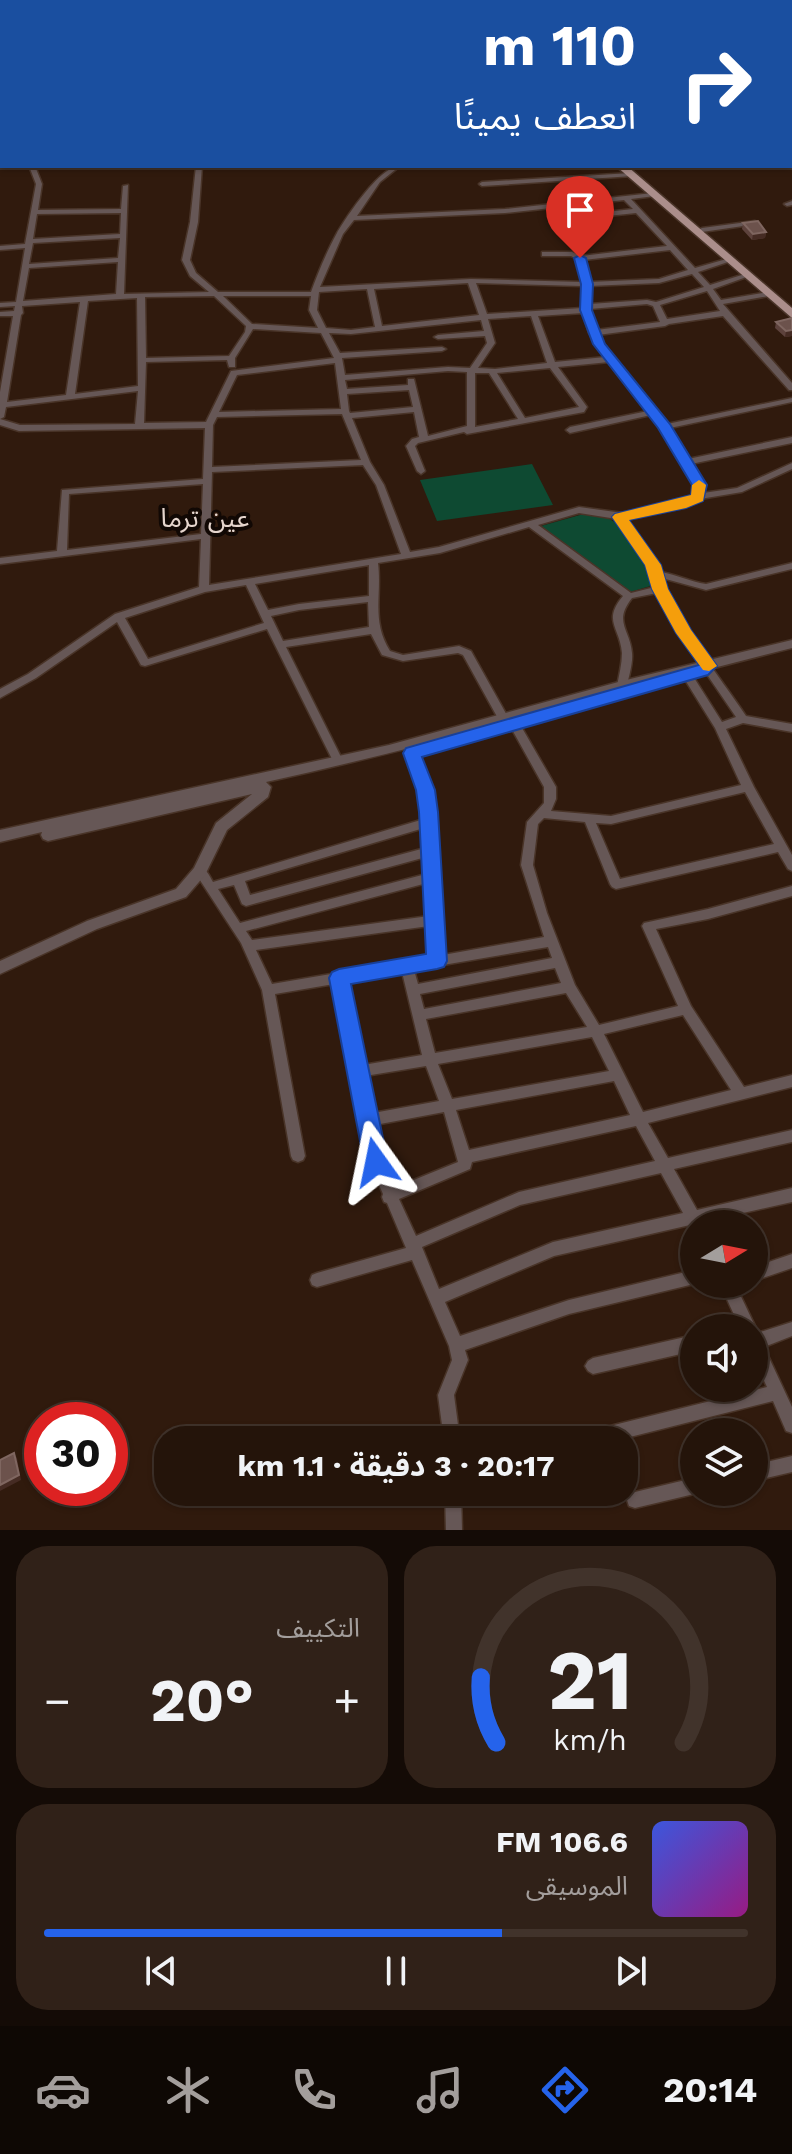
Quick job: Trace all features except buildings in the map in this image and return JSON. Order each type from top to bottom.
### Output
[{"type":"main road","points":[[629,171],[792,314]]},
{"type":"main road","points":[[629,171],[792,306]]},
{"type":"street","points":[[33,168],[39,184],[0,420],[19,428],[209,425]]},
{"type":"street","points":[[199,168],[194,222],[186,260],[193,274],[250,326],[324,330],[379,328],[647,302],[656,304],[748,275]]},
{"type":"street","points":[[394,168],[378,181],[340,234],[315,292],[313,310],[338,358],[346,414],[366,462],[380,485],[406,555]]},
{"type":"street","points":[[482,184],[536,183],[629,171]]},
{"type":"street","points":[[536,183],[547,206]]},
{"type":"street","points":[[120,297],[126,186]]},
{"type":"street","points":[[351,218],[449,215],[653,195]]},
{"type":"street","points":[[626,198],[709,288],[725,313],[792,388]]},
{"type":"street","points":[[34,212],[124,211]]},
{"type":"street","points":[[588,216],[637,211]]},
{"type":"street","points":[[702,230],[755,223]]},
{"type":"street","points":[[0,248],[123,236]]},
{"type":"street","points":[[545,254],[572,254],[580,258],[672,248]]},
{"type":"street","points":[[580,258],[587,284],[586,308],[593,333],[665,427],[699,485],[698,497]]},
{"type":"street","points":[[26,266],[122,260]]},
{"type":"street","points":[[0,314],[84,299],[141,295],[315,292],[471,281],[587,284],[659,281],[730,260]]},
{"type":"street","points":[[467,431],[471,428],[469,394],[472,369],[491,343],[471,281]]},
{"type":"street","points":[[370,286],[379,328]]},
{"type":"street","points":[[719,303],[769,294]]},
{"type":"street","points":[[139,427],[142,388],[141,295]]},
{"type":"street","points":[[70,397],[84,299]]},
{"type":"street","points":[[656,304],[664,322]]},
{"type":"street","points":[[0,305],[20,309]]},
{"type":"street","points":[[593,333],[661,327],[664,322],[725,313]]},
{"type":"street","points":[[421,471],[410,446],[424,439],[581,410],[583,407],[552,365],[534,314]]},
{"type":"street","points":[[432,323],[448,369]]},
{"type":"street","points":[[204,589],[209,425],[234,373],[231,358],[250,326]]},
{"type":"street","points":[[438,337],[488,333]]},
{"type":"street","points":[[234,373],[338,358],[442,349]]},
{"type":"street","points":[[142,360],[231,358]]},
{"type":"street","points":[[341,378],[448,369],[491,370],[611,359]]},
{"type":"street","points":[[491,370],[523,421]]},
{"type":"street","points":[[409,373],[424,439]]},
{"type":"street","points":[[343,392],[412,387]]},
{"type":"street","points":[[2,405],[142,388]]},
{"type":"street","points":[[665,427],[792,400]]},
{"type":"street","points":[[213,415],[346,414],[417,409]]},
{"type":"street","points":[[570,430],[654,412]]},
{"type":"street","points":[[684,463],[792,440]]},
{"type":"street","points":[[207,470],[366,462]]},
{"type":"street","points":[[0,694],[32,676],[119,616],[204,589],[440,550],[579,510],[601,511],[620,517],[681,505],[698,497],[739,490],[792,466]]},
{"type":"street","points":[[62,553],[65,492],[207,481]]},
{"type":"street","points":[[620,517],[656,575],[660,589],[684,633],[743,719]]},
{"type":"street","points":[[531,524],[629,596]]},
{"type":"street","points":[[0,561],[205,536]]},
{"type":"street","points":[[373,561],[371,599],[374,630],[382,647],[394,657],[459,649],[467,653],[550,787],[550,809],[533,822],[527,865],[551,941],[569,987],[596,1031],[639,1119],[690,1210]]},
{"type":"street","points":[[656,575],[680,578],[695,587],[706,587],[792,566]]},
{"type":"street","points":[[249,582],[338,761]]},
{"type":"street","points":[[622,686],[628,658],[615,619],[629,596],[660,589]]},
{"type":"street","points":[[119,616],[145,663],[299,607],[371,599]]},
{"type":"street","points":[[279,645],[374,630]]},
{"type":"street","points":[[262,782],[412,753],[622,686],[792,644]]},
{"type":"street","points":[[0,845],[509,721],[687,675],[709,666]]},
{"type":"street","points":[[687,675],[720,727],[748,787],[792,866]]},
{"type":"street","points":[[720,727],[743,719],[792,728]]},
{"type":"street","points":[[412,753],[426,790],[437,961]]},
{"type":"street","points":[[0,968],[92,925],[170,899],[191,885],[221,827],[263,793],[262,782]]},
{"type":"street","points":[[542,814],[611,820],[748,787]]},
{"type":"street","points":[[0,836],[223,792]]},
{"type":"street","points":[[589,819],[616,884],[781,847]]},
{"type":"street","points":[[211,887],[429,822]]},
{"type":"street","points":[[238,879],[246,901],[431,851]]},
{"type":"street","points":[[200,871],[238,928],[268,990],[298,1156]]},
{"type":"street","points":[[238,928],[432,877]]},
{"type":"street","points":[[741,1094],[686,1009],[648,926],[708,914],[792,891]]},
{"type":"street","points":[[248,946],[435,920]]},
{"type":"street","points":[[268,990],[551,941]]},
{"type":"street","points":[[414,990],[559,962]]},
{"type":"street","points":[[389,1197],[465,1165],[449,1106],[430,1060],[407,966]]},
{"type":"street","points":[[339,978],[376,1162],[460,1360],[446,1395],[450,1426]]},
{"type":"street","points":[[420,1015],[569,987]]},
{"type":"street","points":[[357,1072],[596,1031],[686,1009]]},
{"type":"street","points":[[367,1120],[617,1075]]},
{"type":"street","points":[[464,1157],[741,1094],[789,1087]]},
{"type":"street","points":[[317,1280],[415,1248],[519,1199],[666,1168],[792,1136]]},
{"type":"street","points":[[737,1210],[792,1195]]},
{"type":"street","points":[[436,1298],[553,1249],[680,1224]]},
{"type":"street","points":[[768,1269],[792,1261]]},
{"type":"street","points":[[456,1345],[569,1307],[680,1280]]},
{"type":"street","points":[[768,1337],[792,1329]]},
{"type":"street","points":[[593,1366],[680,1346]]},
{"type":"street","points":[[768,1369],[784,1400],[792,1425]]},
{"type":"street","points":[[638,1428],[784,1400]]},
{"type":"street","points":[[768,1470],[792,1464]]},
{"type":"street","points":[[638,1499],[680,1489]]},
{"type":"street","points":[[453,1506],[454,1530]]},
{"type":"green space","points":[[532,464],[553,505],[437,521],[420,480]]},
{"type":"green space","points":[[580,515],[600,515],[619,526],[641,554],[654,585],[630,592],[541,526]]},
{"type":"slow traffic","points":[[699,485],[698,497],[681,505],[620,517],[653,565],[660,589],[684,633],[709,666]]},
{"type":"district","name":"عين ترما","points":[[205,518]]},
{"type":"route","points":[[376,1162],[339,978],[437,961],[429,812],[426,790],[412,753],[627,694],[702,671],[709,666],[684,633],[660,589],[653,565],[620,517],[681,505],[698,497],[699,485],[665,427],[599,344],[590,327],[586,310],[587,284],[580,258]]}]
